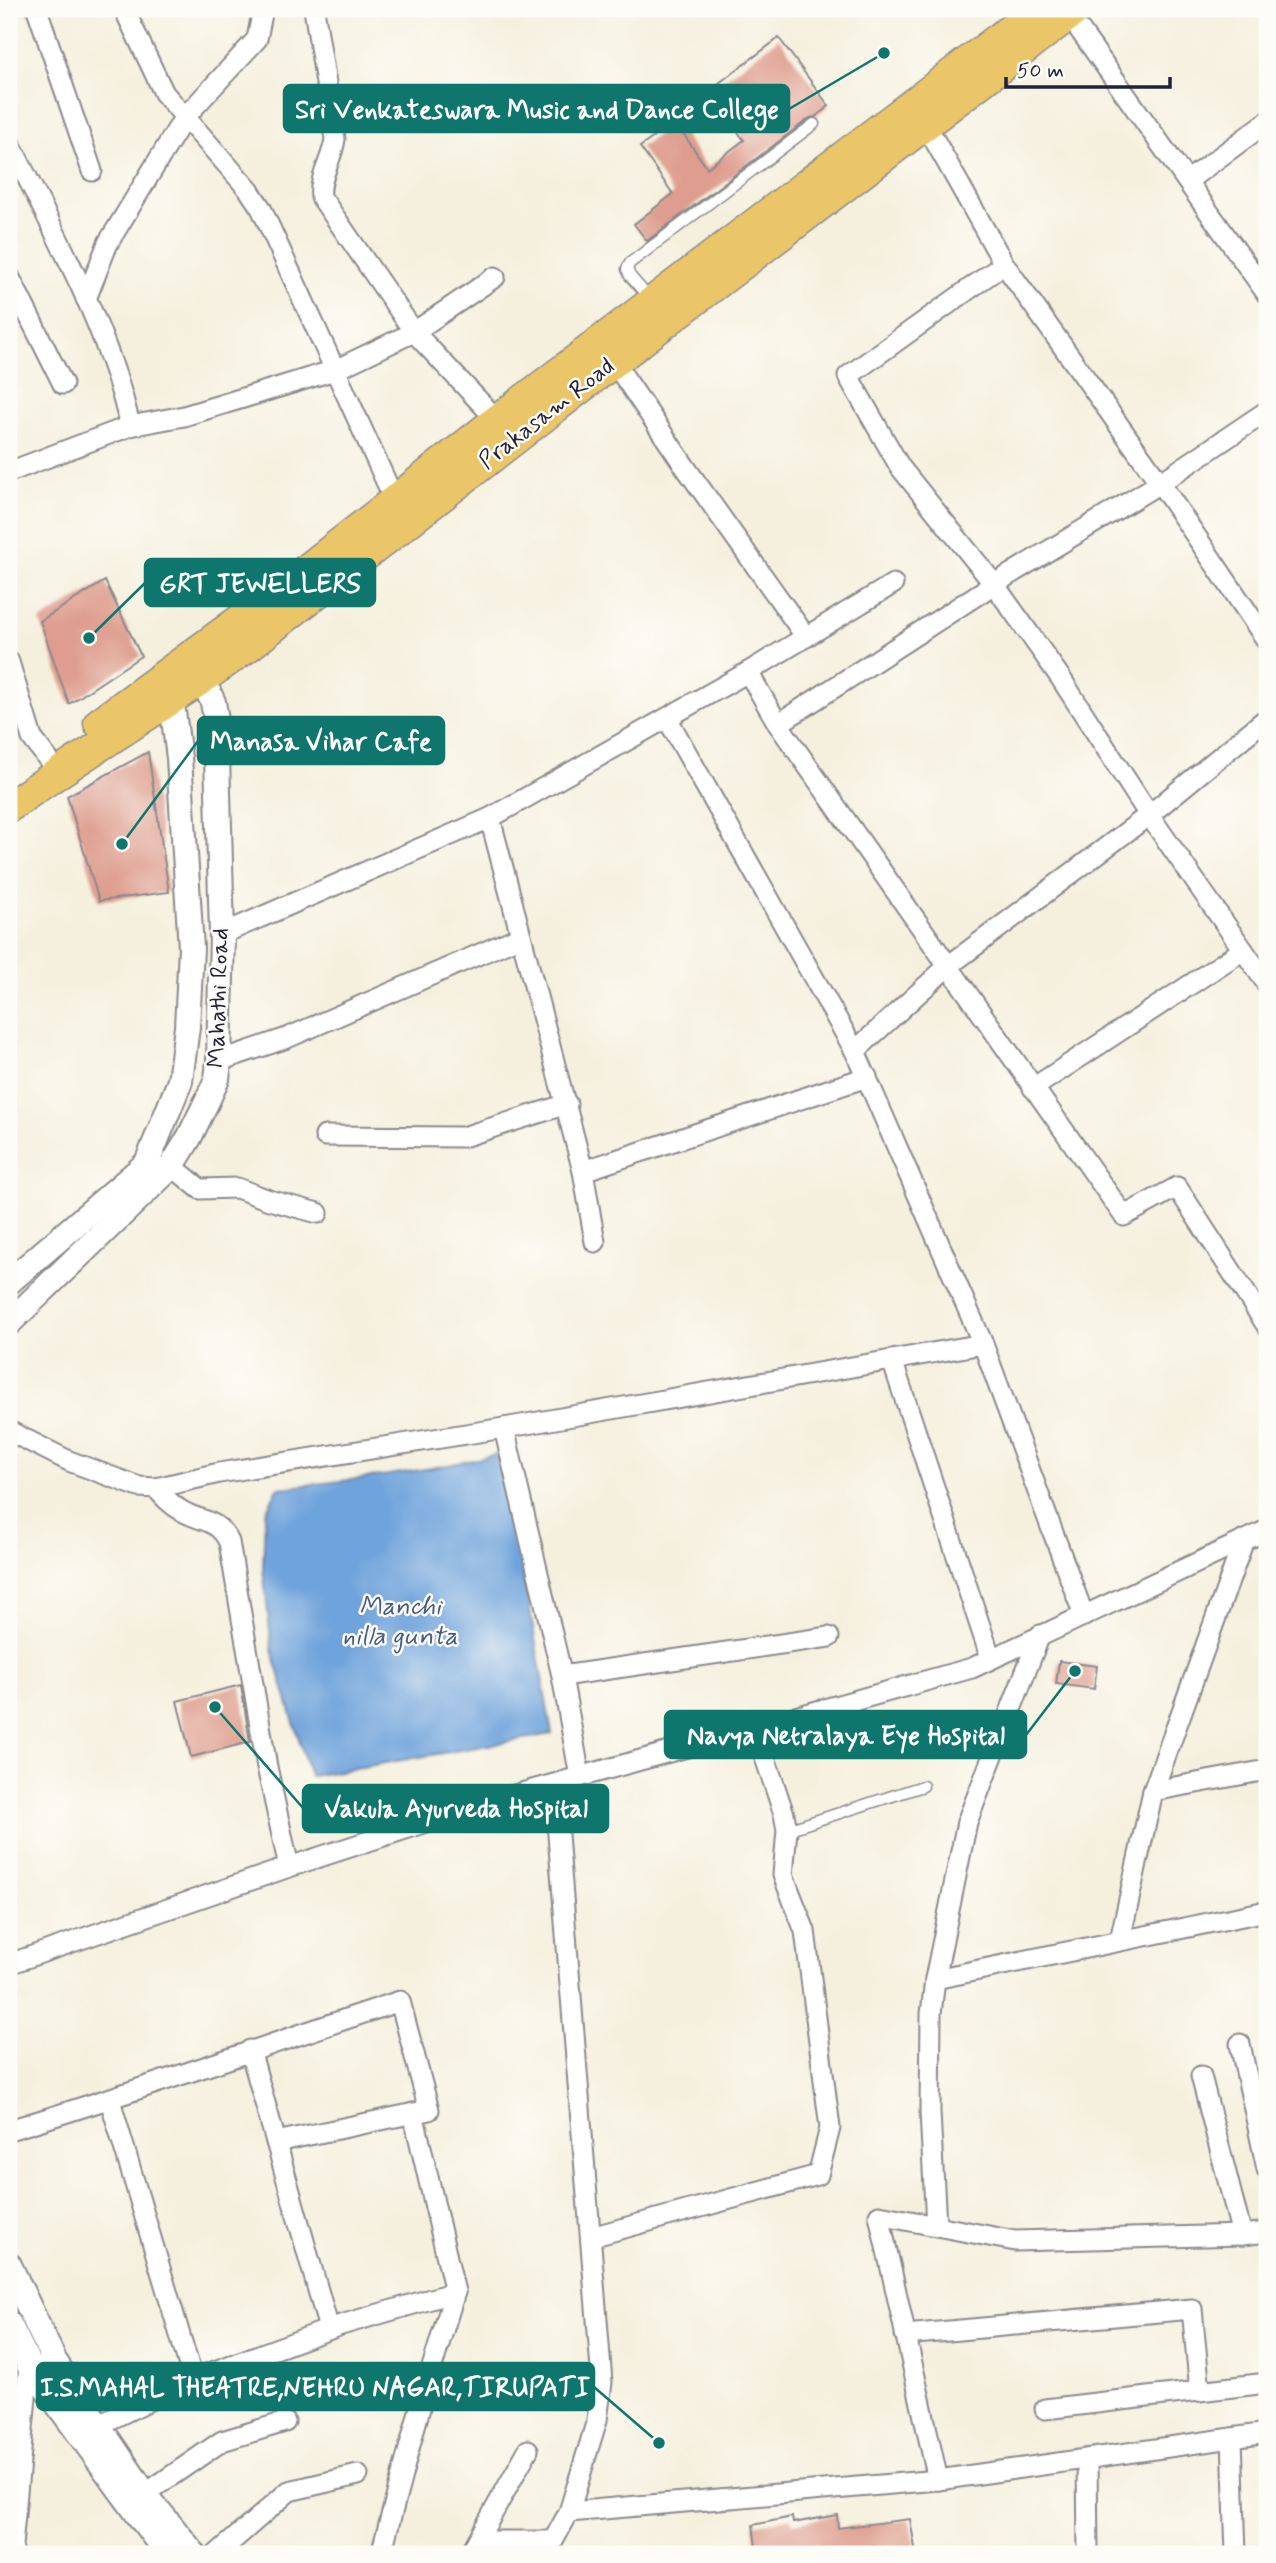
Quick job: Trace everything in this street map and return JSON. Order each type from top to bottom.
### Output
[{"type":"main road","name":"Prakasam Road","points":[[9,787],[48,759],[197,668],[394,499],[1037,9]]},
{"type":"main road","name":"Prakasam Road","points":[[197,668],[249,646],[614,362],[1073,12]]},
{"type":"main road","name":"Prakasam Road","points":[[9,807],[164,690]]},
{"type":"street","points":[[37,9],[92,171]]},
{"type":"street","points":[[124,9],[164,93],[249,190],[261,208],[394,499]]},
{"type":"street","points":[[86,299],[108,243],[184,118],[257,39],[263,9]]},
{"type":"street","points":[[314,9],[335,139],[333,155],[320,191],[321,197],[414,332],[497,420]]},
{"type":"street","points":[[1073,12],[1187,181],[1267,293]]},
{"type":"street","points":[[1187,181],[1267,122]]},
{"type":"street","points":[[926,125],[1004,264],[1160,483],[1267,641]]},
{"type":"street","points":[[9,141],[86,299],[123,393],[130,426]]},
{"type":"street","points":[[1004,264],[848,376],[900,467],[994,584],[1060,677],[1149,815],[1267,984]]},
{"type":"street","points":[[9,276],[64,384]]},
{"type":"street","points":[[9,472],[130,426],[184,416],[335,370],[414,332],[495,277]]},
{"type":"street","points":[[614,362],[806,637]]},
{"type":"street","points":[[778,724],[994,584],[1160,483],[1267,411]]},
{"type":"street","points":[[222,934],[491,818],[748,672],[893,584]]},
{"type":"street","points":[[9,663],[32,738],[48,759]]},
{"type":"street","name":"Mahathi Road","points":[[9,1323],[172,1166],[189,1138],[217,1079],[222,934],[216,720],[213,702],[197,668]]},
{"type":"street","points":[[748,672],[778,724],[1124,1216],[1177,1187],[1267,1326]]},
{"type":"street","name":"Mahathi Road","points":[[9,1282],[147,1163],[180,1081],[187,1027],[191,948],[179,758],[173,711],[164,690]]},
{"type":"street","points":[[667,718],[855,1051],[983,1344],[1084,1616]]},
{"type":"street","points":[[855,1051],[947,967],[1149,815],[1267,718]]},
{"type":"street","points":[[491,818],[567,1104],[583,1171],[595,1241]]},
{"type":"street","points":[[219,1061],[286,1038],[521,936]]},
{"type":"street","points":[[1033,1088],[1243,950]]},
{"type":"street","points":[[583,1171],[867,1077]]},
{"type":"street","points":[[325,1136],[463,1137],[567,1104]]},
{"type":"street","points":[[172,1166],[200,1189],[237,1188],[318,1213]]},
{"type":"street","points":[[9,1431],[69,1461],[139,1487],[156,1488],[219,1474],[504,1428],[983,1344]]},
{"type":"street","points":[[891,1360],[991,1658]]},
{"type":"street","points":[[504,1428],[562,1676],[580,1777]]},
{"type":"street","points":[[156,1488],[172,1505],[185,1513],[223,1529],[229,1542],[267,1767],[289,1867]]},
{"type":"street","points":[[9,1964],[289,1867],[482,1804],[972,1668],[1267,1530]]},
{"type":"street","points":[[1120,1940],[1153,1791],[1244,1540]]},
{"type":"street","points":[[936,2226],[930,2112],[935,1979],[967,1822],[1040,1635]]},
{"type":"street","points":[[562,1676],[829,1637]]},
{"type":"street","points":[[591,2237],[818,2175],[830,2127],[805,1931],[783,1870],[787,1830],[784,1814],[754,1728]]},
{"type":"street","points":[[1153,1791],[1267,1770]]},
{"type":"street","points":[[528,2450],[474,2547],[550,2548],[569,2512],[597,2420],[603,2382],[554,1785]]},
{"type":"street","points":[[935,1979],[1267,1911]]},
{"type":"street","points":[[9,2130],[110,2100],[400,2001],[429,2110],[276,2142]]},
{"type":"street","points":[[1240,2043],[1267,2169]]},
{"type":"street","points":[[250,2050],[329,2329]]},
{"type":"street","points":[[1201,2076],[1242,2235]]},
{"type":"street","points":[[110,2100],[193,2379]]},
{"type":"street","points":[[381,2554],[418,2413],[455,2292],[413,2113]]},
{"type":"street","points":[[938,2480],[878,2215],[1015,2241],[1242,2235],[1267,2232]]},
{"type":"street","points":[[9,2265],[55,2362],[145,2494],[194,2554]]},
{"type":"street","points":[[97,2426],[193,2379],[329,2329],[455,2292]]},
{"type":"street","points":[[905,2335],[1192,2309],[1200,2391]]},
{"type":"street","points":[[9,2325],[29,2365],[167,2554]]},
{"type":"street","points":[[29,2365],[55,2362]]},
{"type":"street","points":[[14,2554],[12,2546],[29,2365]]},
{"type":"street","points":[[1045,2409],[1267,2383]]},
{"type":"street","points":[[145,2494],[222,2441],[285,2421]]},
{"type":"street","points":[[569,2512],[938,2480],[1267,2433]]},
{"type":"street","points":[[1232,2438],[1236,2554]]},
{"type":"street","points":[[1087,2459],[1088,2554]]},
{"type":"street","points":[[217,2554],[289,2491],[358,2475]]},
{"type":"lane","points":[[652,302],[630,276],[627,269],[630,263],[814,124]]},
{"type":"lane","points":[[787,1830],[923,1786]]},
{"type":"water","name":"Manchi nilla gunta","points":[[502,1453],[552,1734],[310,1776],[272,1649],[263,1568],[265,1514],[278,1488],[418,1470]]},
{"type":"building","points":[[779,38],[829,106],[647,241],[634,224],[673,194],[640,147],[675,122],[707,168],[744,140],[707,92]]},
{"type":"building","points":[[105,581],[141,656],[69,704],[40,621]]},
{"type":"building","points":[[148,752],[169,892],[99,901],[67,796]]},
{"type":"building","points":[[1059,1661],[1097,1666],[1094,1689],[1056,1684]]},
{"type":"building","points":[[241,1685],[250,1742],[191,1757],[177,1701]]},
{"type":"building","points":[[837,2515],[838,2528],[910,2519],[916,2554],[757,2554],[753,2525],[792,2517],[793,2523]]},
{"type":"place","name":"Sri Venkateswara Music and Dance College","points":[[884,53]]},
{"type":"place","name":"GRT JEWELLERS","points":[[89,638]]},
{"type":"place","name":"Manasa Vihar Cafe","points":[[122,844]]},
{"type":"place","name":"Navya Netralaya Eye Hospital","points":[[1075,1671]]},
{"type":"place","name":"Vakula Ayurveda Hospital","points":[[215,1707]]},
{"type":"place","name":"I.S.MAHAL THEATRE,NEHRU NAGAR,TIRUPATI","points":[[659,2443]]}]
